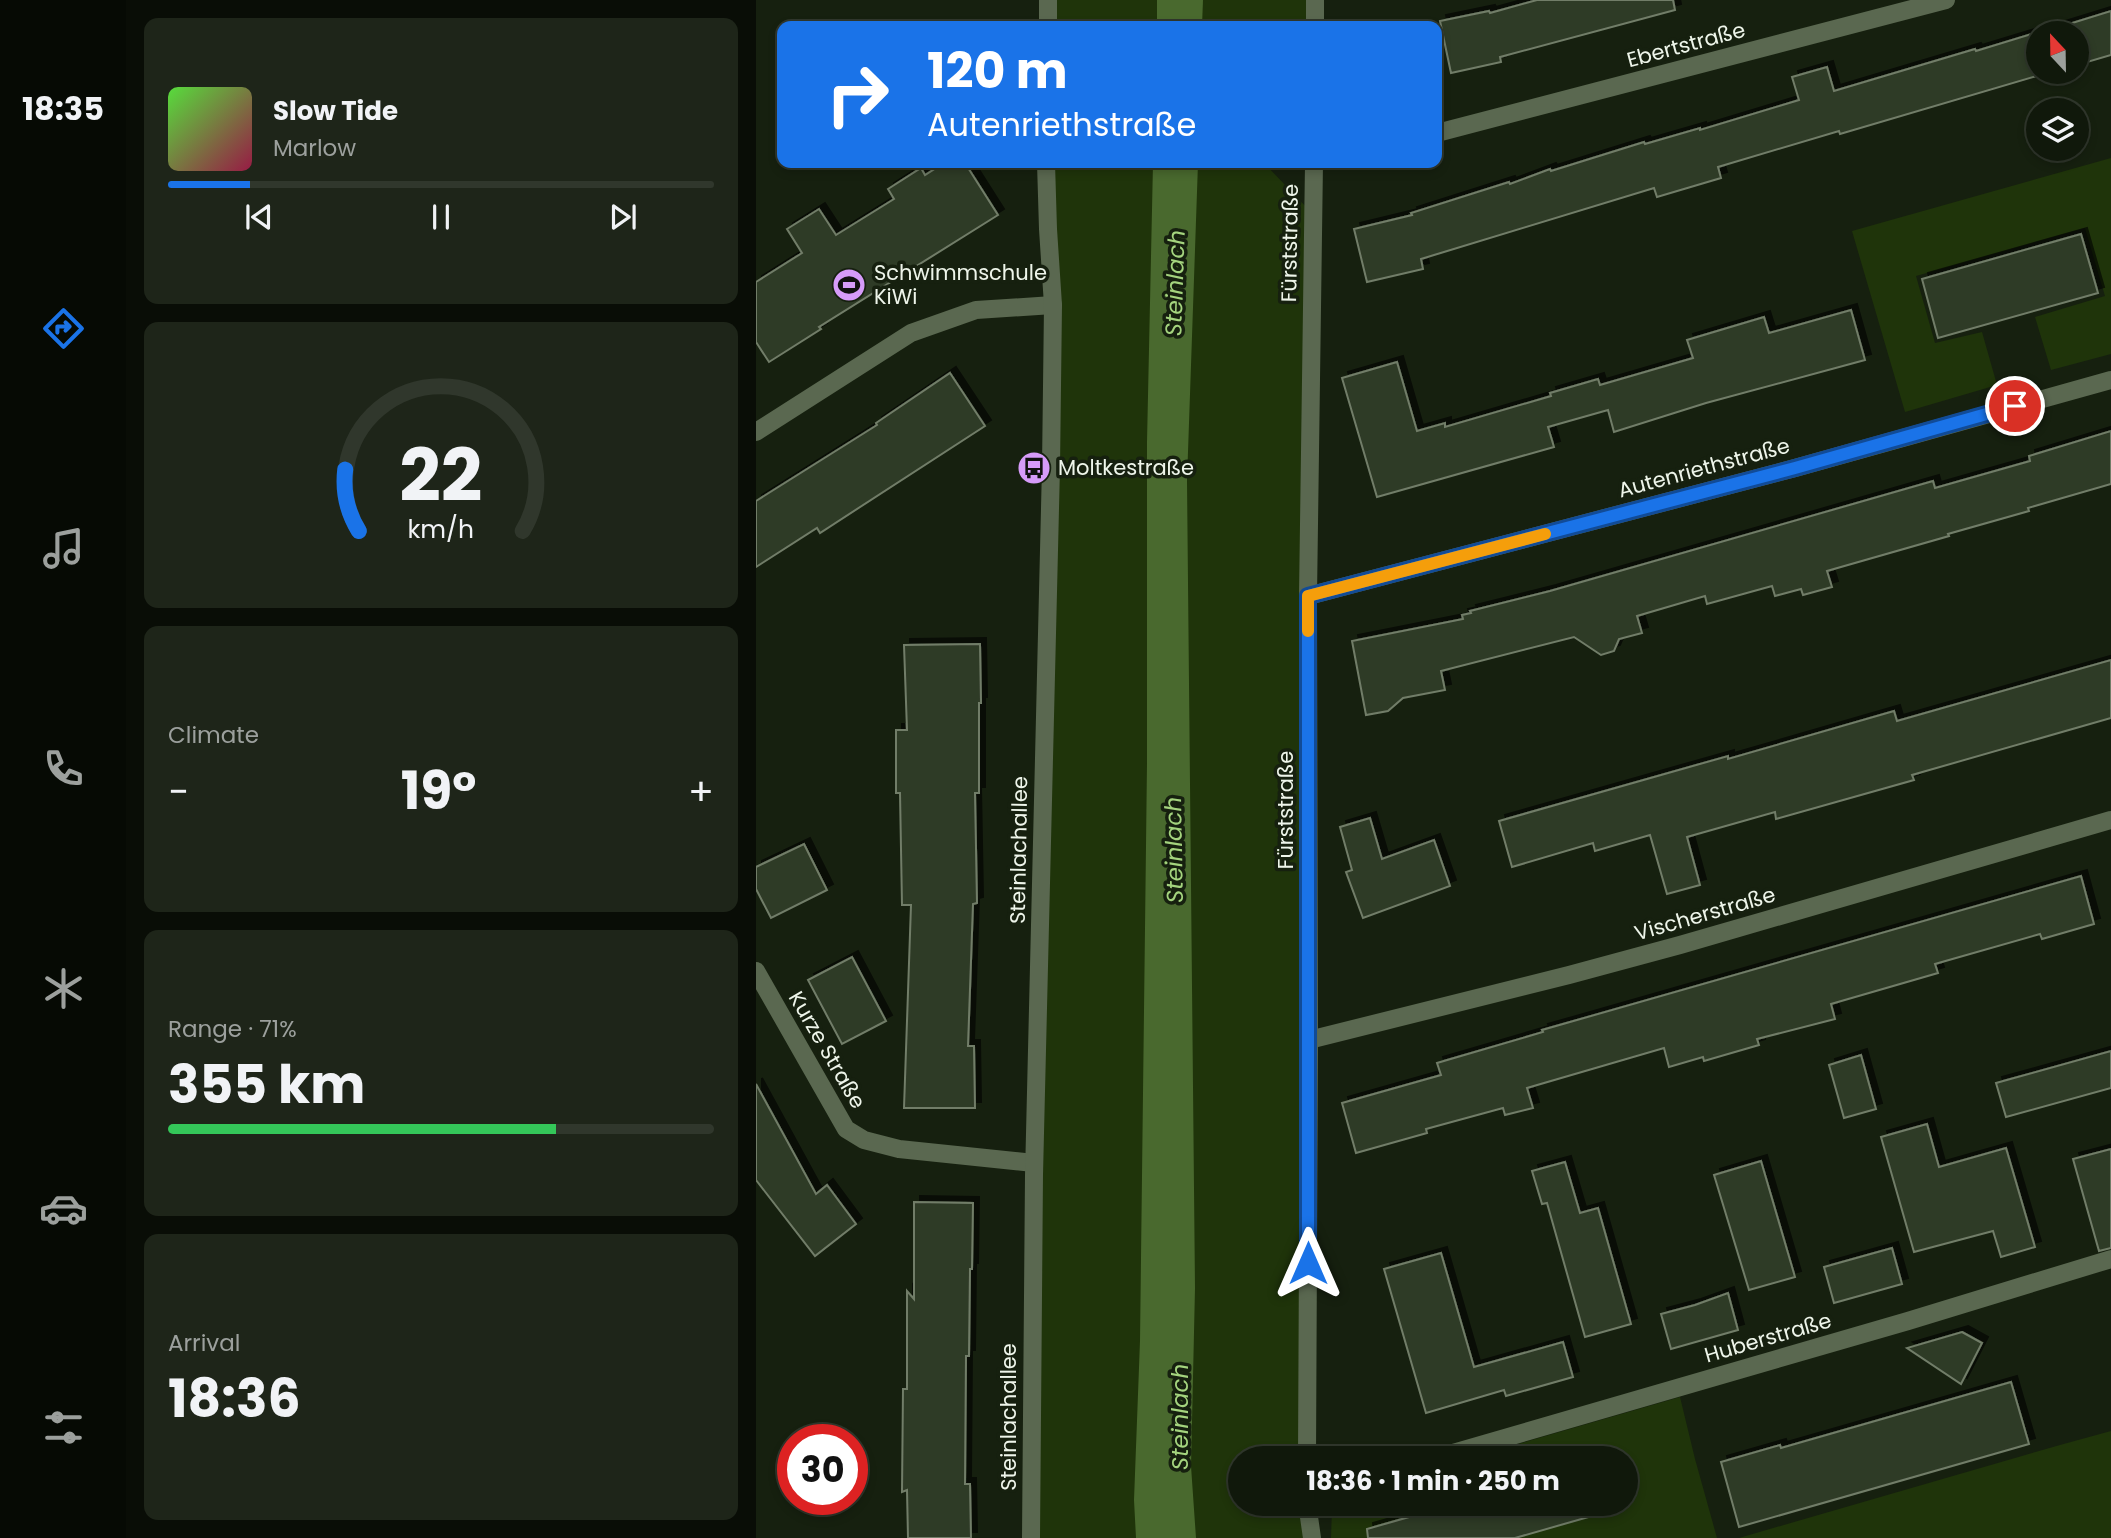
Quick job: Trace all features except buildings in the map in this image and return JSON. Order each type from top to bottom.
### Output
[{"type":"street","points":[[1048,0],[1048,21]]},
{"type":"street","points":[[1315,0],[1315,21]]},
{"type":"street","name":"Ebertstraße","points":[[1442,132],[1946,0]]},
{"type":"street","name":"Steinlachallee","points":[[1031,1538],[1034,1163],[1053,305],[1046,168]]},
{"type":"street","name":"Fürststraße","points":[[1307,1446],[1308,596],[1317,168]]},
{"type":"street","points":[[756,432],[911,332],[976,310],[1053,305]]},
{"type":"street","name":"Autenriethstraße","points":[[1308,596],[1782,471],[2111,380]]},
{"type":"street","name":"Vischerstraße","points":[[1309,1040],[1680,945],[2111,820]]},
{"type":"street","name":"Kurze Straße","points":[[756,971],[846,1129],[864,1140],[899,1149],[1034,1163]]},
{"type":"street","name":"Huberstraße","points":[[1478,1446],[1896,1325],[2111,1259]]},
{"type":"street","points":[[1309,1516],[1312,1538]]},
{"type":"shaded area","points":[[1048,0],[1315,0],[1315,21],[1048,21]]},
{"type":"shaded area","points":[[2111,158],[2111,354],[2051,370],[2035,317],[2105,296],[2085,228],[1916,276],[1935,343],[1982,332],[1997,385],[1905,412],[1852,231]]},
{"type":"shaded area","points":[[1047,168],[1269,168],[1312,213],[1307,1446],[1228,1446],[1228,1516],[1309,1516],[1312,1538],[1031,1538]]},
{"type":"shaded area","points":[[1680,1397],[1717,1538],[1331,1538],[1332,1516],[1638,1516],[1638,1446],[1511,1446]]},
{"type":"shaded area","points":[[2111,1431],[2111,1538],[1739,1538],[2060,1445]]},
{"type":"water","points":[[1157,0],[1203,0],[1202,21],[1157,21]]},
{"type":"water","name":"Steinlach","points":[[1153,168],[1198,168],[1187,481],[1195,1288],[1191,1466],[1196,1538],[1136,1538],[1134,1500],[1140,1341],[1147,763],[1147,442]]},
{"type":"slow traffic","points":[[1308,631],[1308,596],[1545,534]]},
{"type":"place","name":"Schwimmschule KiWi","points":[[849,285]]},
{"type":"place","name":"Moltkestraße","points":[[1034,468]]},
{"type":"route","points":[[1308,1263],[1308,596],[1795,468],[2015,406]]}]
